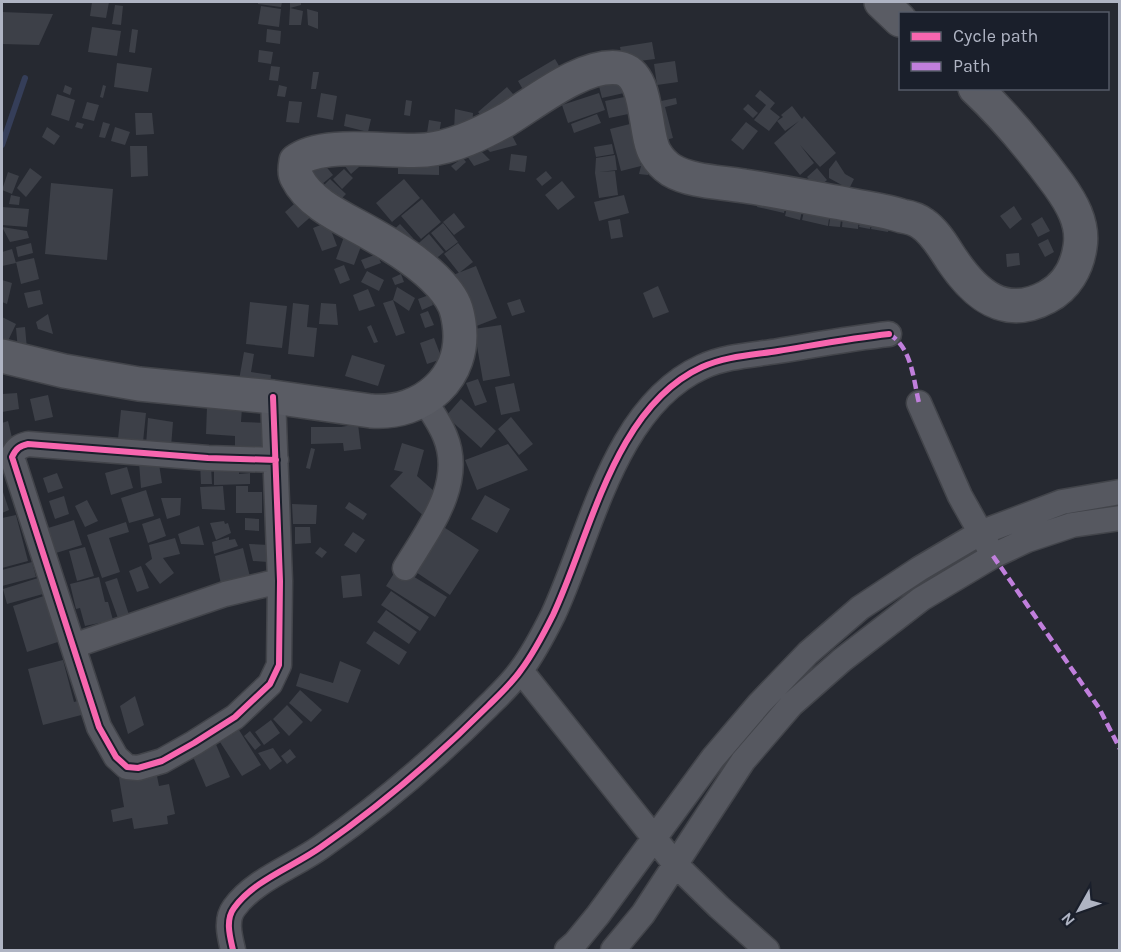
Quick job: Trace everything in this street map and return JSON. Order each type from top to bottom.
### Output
[{"type":"main road","points":[[881,2],[899,19]]},
{"type":"main road","points":[[2,357],[138,384],[273,397],[383,412],[400,409],[424,400],[449,377],[459,354],[460,332],[456,306],[444,288],[423,268],[311,196],[296,178],[296,161],[314,151],[424,150],[451,146],[504,121],[593,69],[620,68],[635,78],[640,89],[654,152],[669,168],[679,174],[901,215],[923,223],[968,281],[986,297],[1000,304],[1027,306],[1051,296],[1070,276],[1078,255],[1081,233],[1075,210],[1034,152],[977,90]]},
{"type":"street","points":[[233,951],[229,930],[231,912],[241,898],[255,887],[320,848],[384,799],[444,747],[521,671],[552,617],[596,508],[629,436],[664,393],[687,374],[717,360],[854,337],[889,334]]},
{"type":"street","points":[[273,397],[276,460],[280,581],[279,664],[270,684],[235,717],[162,761],[138,768],[127,767],[116,757],[99,727],[12,457],[15,450],[28,444],[208,458],[276,460]]},
{"type":"street","points":[[405,568],[445,501],[450,472],[445,436],[424,400]]},
{"type":"street","points":[[920,402],[960,496],[993,556]]},
{"type":"street","points":[[567,951],[598,915],[721,749],[759,704],[808,653],[860,608],[919,569],[980,533],[1062,502],[1119,492]]},
{"type":"street","points":[[613,951],[643,914],[743,761],[792,704],[842,660],[921,599],[993,556],[1027,540],[1072,525],[1119,518]]},
{"type":"street","points":[[73,646],[225,594],[280,581]]},
{"type":"street","points":[[521,671],[675,864],[767,951]]},
{"type":"building","points":[[92,2],[109,2],[106,18],[90,16]]},
{"type":"building","points":[[258,2],[282,2],[281,7],[258,4]]},
{"type":"building","points":[[290,2],[301,2],[301,5],[290,8]]},
{"type":"building","points":[[115,5],[123,6],[121,25],[112,24]]},
{"type":"building","points":[[261,6],[281,9],[279,27],[258,24]]},
{"type":"building","points":[[290,8],[303,11],[301,25],[289,25]]},
{"type":"building","points":[[307,9],[318,12],[318,29],[308,25]]},
{"type":"building","points":[[2,12],[53,14],[39,45],[2,44]]},
{"type":"building","points":[[92,27],[121,31],[117,56],[88,52]]},
{"type":"building","points":[[132,29],[138,30],[135,53],[129,52]]},
{"type":"building","points":[[267,29],[281,31],[280,44],[266,42]]},
{"type":"building","points":[[652,42],[655,59],[623,63],[620,47]]},
{"type":"building","points":[[259,50],[273,52],[271,64],[258,62]]},
{"type":"building","points":[[555,59],[565,76],[528,98],[518,81]]},
{"type":"building","points":[[675,61],[678,82],[657,85],[654,64]]},
{"type":"building","points":[[117,63],[152,68],[148,92],[114,87]]},
{"type":"building","points":[[271,66],[280,67],[278,81],[269,80]]},
{"type":"building","points":[[313,72],[319,72],[316,89],[311,89]]},
{"type":"building","points":[[598,82],[626,83],[633,91],[602,98]]},
{"type":"building","points":[[65,85],[72,88],[70,95],[63,92]]},
{"type":"building","points":[[103,85],[106,86],[103,98],[100,97]]},
{"type":"building","points":[[279,85],[287,87],[285,97],[277,96]]},
{"type":"building","points":[[507,87],[520,102],[491,127],[478,112]]},
{"type":"building","points":[[658,88],[661,101],[676,98],[677,104],[665,107],[673,138],[662,141],[643,92]]},
{"type":"building","points":[[760,90],[775,103],[770,109],[780,117],[769,131],[754,120],[766,105],[755,96]]},
{"type":"building","points":[[321,93],[337,96],[333,120],[317,117]]},
{"type":"building","points":[[599,93],[605,110],[568,123],[562,105]]},
{"type":"building","points":[[57,94],[75,100],[69,121],[51,115]]},
{"type":"building","points":[[634,95],[638,112],[609,118],[605,101]]},
{"type":"building","points":[[406,100],[412,101],[410,116],[404,115]]},
{"type":"building","points":[[289,101],[302,102],[299,123],[286,122]]},
{"type":"building","points":[[87,102],[99,105],[94,121],[82,118]]},
{"type":"building","points":[[748,104],[758,113],[753,118],[743,109]]},
{"type":"building","points":[[792,106],[802,119],[804,116],[836,153],[820,167],[800,145],[814,163],[800,175],[774,143],[799,121],[785,131],[777,121]]},
{"type":"building","points":[[455,109],[473,113],[472,132],[454,131]]},
{"type":"building","points":[[135,113],[152,113],[154,134],[136,135]]},
{"type":"building","points":[[346,114],[371,119],[368,132],[344,126]]},
{"type":"building","points":[[597,114],[601,123],[574,133],[571,124]]},
{"type":"building","points":[[429,120],[441,122],[439,134],[427,133]]},
{"type":"building","points":[[77,122],[84,124],[82,129],[75,127]]},
{"type":"building","points":[[103,122],[110,124],[105,138],[99,137]]},
{"type":"building","points":[[746,122],[758,131],[743,150],[731,140]]},
{"type":"building","points":[[506,124],[517,145],[490,152],[478,139]]},
{"type":"building","points":[[630,124],[641,165],[642,158],[650,164],[648,175],[639,174],[641,166],[621,171],[610,129]]},
{"type":"building","points":[[47,127],[60,136],[54,145],[42,137]]},
{"type":"building","points":[[115,127],[130,132],[125,145],[111,141]]},
{"type":"building","points":[[612,144],[614,154],[596,157],[594,147]]},
{"type":"building","points":[[130,146],[147,146],[148,176],[131,177]]},
{"type":"building","points":[[478,148],[490,160],[474,166],[467,156]]},
{"type":"building","points":[[315,153],[333,175],[315,190],[296,169]]},
{"type":"building","points":[[349,154],[359,167],[351,174],[341,161]]},
{"type":"building","points":[[511,154],[527,156],[525,172],[509,170]]},
{"type":"building","points":[[615,155],[617,170],[599,172],[615,171],[618,195],[599,198],[595,173],[596,158]]},
{"type":"building","points":[[398,156],[439,157],[439,175],[398,174]]},
{"type":"building","points":[[463,158],[466,162],[456,171],[451,166]]},
{"type":"building","points":[[836,160],[845,174],[854,179],[849,189],[829,178],[829,169]]},
{"type":"building","points":[[30,168],[42,177],[26,197],[17,188]]},
{"type":"building","points":[[817,168],[827,180],[817,189],[807,177]]},
{"type":"building","points":[[344,169],[353,178],[342,189],[333,179]]},
{"type":"building","points":[[546,171],[552,178],[542,186],[536,179]]},
{"type":"building","points":[[8,172],[19,176],[12,194],[2,190]]},
{"type":"building","points":[[330,179],[346,194],[331,209],[316,193]]},
{"type":"building","points":[[404,179],[420,198],[392,222],[376,203]]},
{"type":"building","points":[[562,181],[575,197],[558,210],[545,195]]},
{"type":"building","points":[[51,183],[113,189],[107,260],[45,254]]},
{"type":"building","points":[[11,195],[20,197],[19,205],[9,204]]},
{"type":"building","points":[[624,195],[629,213],[599,221],[594,202]]},
{"type":"building","points":[[301,198],[315,213],[298,228],[285,212]]},
{"type":"building","points":[[759,198],[786,204],[784,213],[757,207]]},
{"type":"building","points":[[422,199],[441,222],[421,239],[401,216]]},
{"type":"building","points":[[788,203],[803,207],[800,220],[785,216]]},
{"type":"building","points":[[1014,206],[1022,219],[1010,229],[1000,216]]},
{"type":"building","points":[[2,207],[29,209],[27,227],[2,225]]},
{"type":"building","points":[[805,207],[830,212],[828,226],[802,220]]},
{"type":"building","points":[[831,212],[842,213],[840,227],[829,226]]},
{"type":"building","points":[[454,213],[465,227],[454,235],[443,222]]},
{"type":"building","points":[[843,215],[859,217],[858,229],[842,227]]},
{"type":"building","points":[[1042,217],[1050,231],[1038,237],[1031,224]]},
{"type":"building","points":[[861,218],[872,220],[870,229],[859,227]]},
{"type":"building","points":[[620,219],[623,237],[611,239],[608,221]]},
{"type":"building","points":[[873,221],[890,223],[888,232],[871,229]]},
{"type":"building","points":[[328,222],[337,246],[322,251],[313,228]]},
{"type":"building","points":[[443,223],[458,242],[446,251],[431,233]]},
{"type":"building","points":[[400,224],[413,238],[402,248],[389,234]]},
{"type":"building","points":[[2,227],[27,231],[29,238],[10,242]]},
{"type":"building","points":[[345,234],[363,241],[354,265],[336,259]]},
{"type":"building","points":[[429,234],[444,252],[426,267],[411,250]]},
{"type":"building","points":[[1048,239],[1054,252],[1045,257],[1038,244]]},
{"type":"building","points":[[31,243],[33,253],[18,257],[16,247]]},
{"type":"building","points":[[458,243],[473,262],[459,273],[444,254]]},
{"type":"building","points":[[12,249],[16,263],[2,266],[2,252]]},
{"type":"building","points":[[1019,253],[1020,265],[1007,267],[1006,254]]},
{"type":"building","points":[[377,254],[381,263],[365,269],[361,260]]},
{"type":"building","points":[[34,258],[39,279],[21,284],[16,262]]},
{"type":"building","points":[[344,265],[350,280],[340,284],[334,269]]},
{"type":"building","points":[[476,266],[497,318],[474,327],[453,275]]},
{"type":"building","points":[[367,271],[384,280],[379,291],[361,282]]},
{"type":"building","points":[[401,274],[404,282],[395,285],[392,278]]},
{"type":"building","points":[[2,280],[12,283],[7,304],[2,302]]},
{"type":"building","points":[[658,286],[669,312],[653,318],[643,293]]},
{"type":"building","points":[[397,287],[415,298],[409,311],[393,300]]},
{"type":"building","points":[[368,289],[375,306],[359,311],[353,295]]},
{"type":"building","points":[[40,290],[43,304],[28,308],[24,293]]},
{"type":"building","points":[[429,295],[433,305],[422,310],[418,299]]},
{"type":"building","points":[[520,299],[525,312],[512,316],[507,303]]},
{"type":"building","points":[[393,300],[405,333],[396,336],[383,303]]},
{"type":"building","points":[[250,302],[287,306],[282,348],[246,344]]},
{"type":"building","points":[[293,303],[309,305],[307,327],[317,328],[314,357],[288,354]]},
{"type":"building","points":[[321,303],[336,304],[338,325],[319,324]]},
{"type":"building","points":[[428,311],[434,325],[425,328],[420,314]]},
{"type":"building","points":[[48,314],[53,334],[38,329],[36,322]]},
{"type":"building","points":[[2,317],[16,324],[6,345],[2,342]]},
{"type":"building","points":[[371,325],[378,342],[374,343],[367,327]]},
{"type":"building","points":[[501,325],[510,376],[483,381],[474,329]]},
{"type":"building","points":[[25,327],[27,349],[18,350],[16,328]]},
{"type":"building","points":[[434,338],[442,359],[427,364],[420,343]]},
{"type":"building","points":[[244,352],[254,354],[251,372],[271,375],[270,386],[239,380]]},
{"type":"building","points":[[352,355],[385,365],[378,386],[345,376]]},
{"type":"building","points":[[478,379],[487,402],[475,406],[466,383]]},
{"type":"building","points":[[514,383],[520,411],[501,415],[495,387]]},
{"type":"building","points":[[17,393],[19,409],[2,412],[2,394]]},
{"type":"building","points":[[48,395],[53,417],[35,421],[30,399]]},
{"type":"building","points":[[461,399],[496,431],[481,448],[446,416]]},
{"type":"building","points":[[207,407],[242,408],[241,422],[267,423],[266,458],[235,456],[235,436],[206,434]]},
{"type":"building","points":[[121,410],[146,413],[143,442],[118,439]]},
{"type":"building","points":[[511,417],[533,444],[519,455],[498,429]]},
{"type":"building","points":[[148,418],[173,422],[171,447],[146,445]]},
{"type":"building","points":[[8,421],[14,446],[2,450],[2,423]]},
{"type":"building","points":[[358,424],[361,449],[344,451],[343,443],[311,444],[311,427],[341,427]]},
{"type":"building","points":[[402,443],[424,450],[417,476],[443,499],[426,518],[390,486],[403,472],[394,470]]},
{"type":"building","points":[[508,444],[528,470],[477,490],[465,460]]},
{"type":"building","points":[[311,448],[315,449],[310,469],[306,468]]},
{"type":"building","points":[[158,458],[162,483],[141,488],[139,462]]},
{"type":"building","points":[[200,462],[211,466],[212,484],[201,484]]},
{"type":"building","points":[[127,467],[133,488],[111,495],[105,473]]},
{"type":"building","points":[[239,469],[239,474],[250,473],[250,484],[214,485],[214,470]]},
{"type":"building","points":[[57,473],[63,488],[48,493],[43,478]]},
{"type":"building","points":[[223,486],[225,510],[202,509],[200,487]]},
{"type":"building","points":[[236,486],[248,486],[248,492],[262,492],[262,513],[236,513]]},
{"type":"building","points":[[2,489],[9,510],[2,513]]},
{"type":"building","points":[[146,490],[154,516],[129,523],[121,498]]},
{"type":"building","points":[[485,495],[510,509],[497,533],[471,519]]},
{"type":"building","points":[[64,496],[69,514],[55,519],[49,501]]},
{"type":"building","points":[[161,498],[181,498],[180,515],[167,519]]},
{"type":"building","points":[[87,500],[98,521],[85,527],[75,506]]},
{"type":"building","points":[[349,502],[367,514],[363,520],[345,508]]},
{"type":"building","points":[[292,504],[317,505],[316,524],[293,524]]},
{"type":"building","points":[[16,515],[28,561],[2,568],[2,518]]},
{"type":"building","points":[[160,518],[166,536],[148,543],[142,524]]},
{"type":"building","points":[[245,518],[259,519],[259,531],[245,530]]},
{"type":"building","points":[[74,520],[82,545],[56,553],[48,528]]},
{"type":"building","points":[[224,521],[225,524],[228,523],[231,533],[216,540],[210,523]]},
{"type":"building","points":[[126,522],[129,532],[109,538],[120,572],[102,578],[87,535]]},
{"type":"building","points":[[436,522],[479,550],[450,595],[407,566]]},
{"type":"building","points":[[199,526],[204,545],[181,544],[178,534]]},
{"type":"building","points":[[295,527],[310,527],[311,543],[295,544]]},
{"type":"building","points":[[353,532],[365,540],[356,553],[344,545]]},
{"type":"building","points":[[229,537],[229,540],[235,539],[238,546],[214,554],[212,542]]},
{"type":"building","points":[[175,538],[180,554],[163,558],[174,573],[160,584],[145,564],[152,559],[149,545]]},
{"type":"building","points":[[249,544],[269,545],[268,562],[253,561]]},
{"type":"building","points":[[85,547],[94,576],[77,581],[69,551]]},
{"type":"building","points":[[320,547],[327,552],[322,558],[315,553]]},
{"type":"building","points":[[243,548],[250,577],[221,584],[215,556]]},
{"type":"building","points":[[32,562],[36,577],[2,586],[2,570]]},
{"type":"building","points":[[141,566],[149,588],[137,592],[129,571]]},
{"type":"building","points":[[398,567],[447,597],[435,617],[386,586]]},
{"type":"building","points":[[360,574],[362,596],[343,598],[341,576]]},
{"type":"building","points":[[99,577],[105,602],[108,602],[113,620],[85,626],[80,608],[76,609],[70,584]]},
{"type":"building","points":[[38,578],[43,594],[7,604],[3,589]]},
{"type":"building","points":[[117,578],[130,618],[119,621],[105,582]]},
{"type":"building","points":[[391,591],[429,617],[420,631],[381,605]]},
{"type":"building","points":[[50,594],[64,640],[27,652],[13,606]]},
{"type":"building","points":[[386,610],[417,632],[409,644],[377,622]]},
{"type":"building","points":[[374,631],[407,652],[399,665],[366,643]]},
{"type":"building","points":[[63,660],[74,702],[85,699],[89,713],[43,725],[28,669]]},
{"type":"building","points":[[340,661],[361,670],[348,703],[296,686],[300,673],[333,683]]},
{"type":"building","points":[[300,690],[322,710],[311,722],[289,703]]},
{"type":"building","points":[[135,696],[144,725],[128,734],[120,706]]},
{"type":"building","points":[[287,705],[303,722],[289,736],[273,719]]},
{"type":"building","points":[[271,720],[280,733],[264,745],[255,732]]},
{"type":"building","points":[[239,730],[261,765],[242,776],[220,742]]},
{"type":"building","points":[[250,731],[261,745],[255,750],[244,736]]},
{"type":"building","points":[[215,742],[230,777],[206,787],[191,752]]},
{"type":"building","points":[[273,748],[282,761],[270,770],[258,753]]},
{"type":"building","points":[[290,749],[296,757],[287,764],[281,756]]},
{"type":"building","points":[[156,771],[159,786],[169,784],[175,814],[167,816],[168,824],[134,829],[132,818],[113,822],[111,810],[124,807],[119,778]]},
{"type":"waterway","points":[[2,145],[25,78]]},
{"type":"marked path","points":[[889,334],[897,340],[907,355],[919,403]]},
{"type":"marked path","points":[[993,556],[1099,708],[1120,749]]},
{"type":"cycle path","points":[[233,950],[229,929],[230,918],[242,898],[252,889],[321,847],[386,798],[449,744],[517,675],[553,615],[594,511],[626,442],[647,411],[672,386],[702,367],[720,360],[889,334]]},
{"type":"cycle path","points":[[273,397],[280,581],[279,665],[270,684],[235,717],[162,761],[138,768],[127,767],[116,757],[99,727],[12,457],[18,448],[28,444],[208,458],[276,460]]}]
